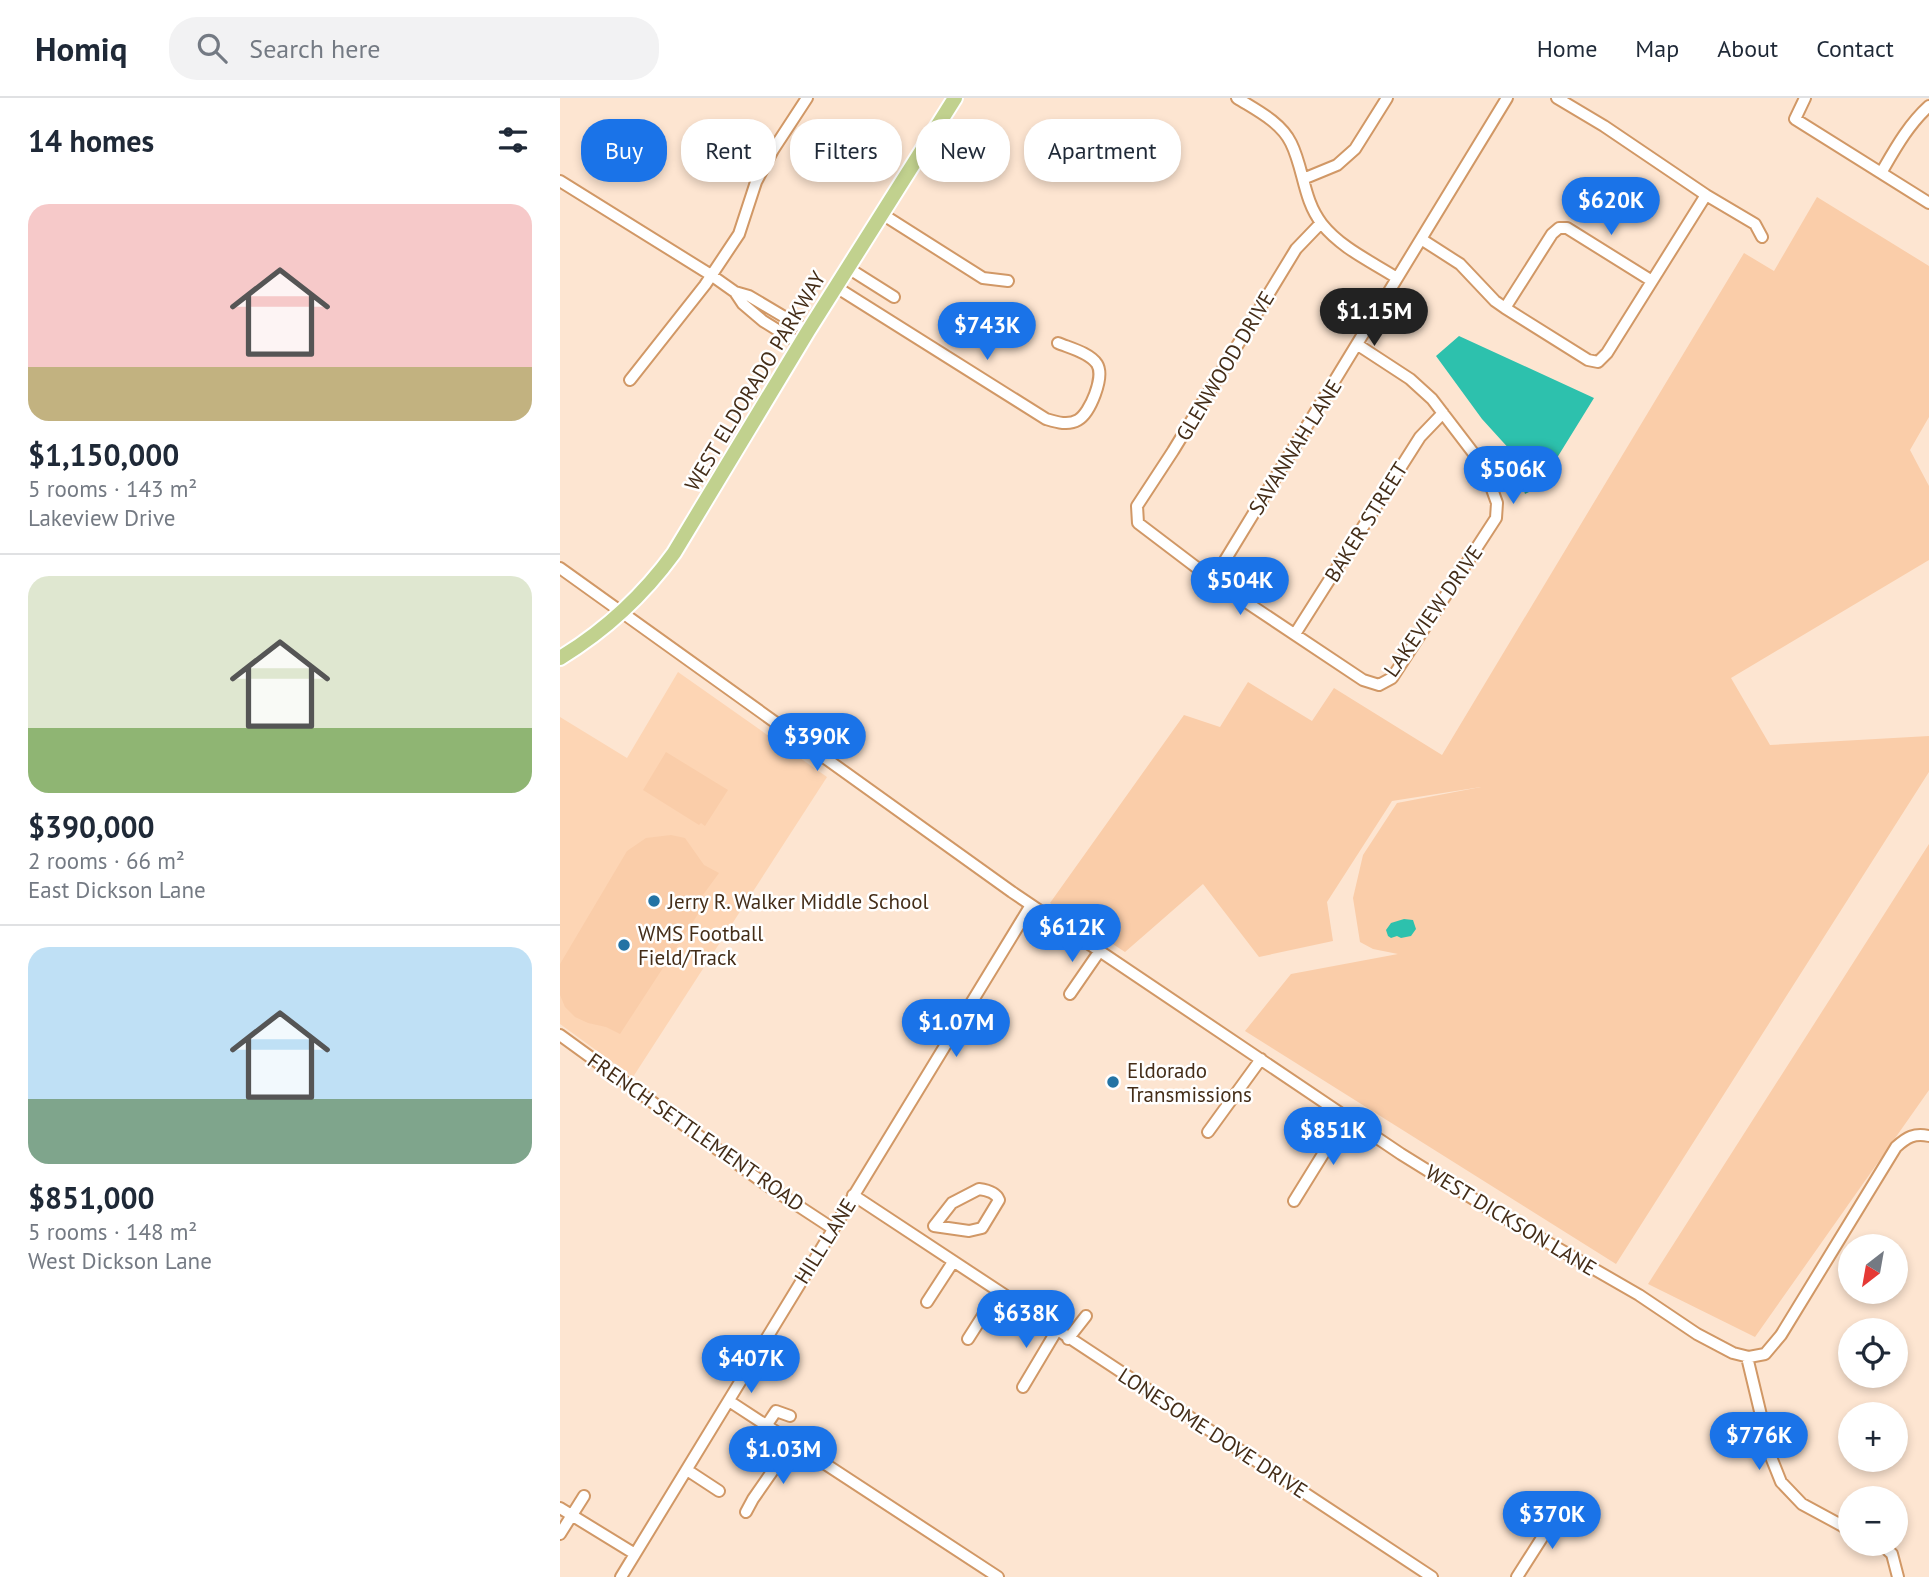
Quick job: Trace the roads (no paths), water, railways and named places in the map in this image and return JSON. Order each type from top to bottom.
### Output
[{"type":"main road","name":"WEST ELDORADO PARKWAY","points":[[560,658],[589,640],[624,612],[651,585],[674,554],[804,338],[955,98]]},
{"type":"street","points":[[629,380],[711,275],[739,234],[756,182],[807,98]]},
{"type":"street","points":[[1237,98],[1278,126],[1290,141],[1307,197],[1321,223],[1339,242],[1397,278]]},
{"type":"street","points":[[1303,179],[1337,165],[1355,149],[1387,98]]},
{"type":"street","name":"SAVANNAH LANE","points":[[1213,580],[1507,98]]},
{"type":"street","points":[[1557,98],[1755,224],[1762,237]]},
{"type":"street","points":[[1805,98],[1795,119],[1929,203]]},
{"type":"street","points":[[1881,173],[1917,116],[1929,106]]},
{"type":"street","points":[[560,181],[735,292],[749,296],[804,338]]},
{"type":"street","points":[[1421,239],[1460,264],[1505,308],[1588,360],[1598,362],[1607,353],[1706,195]]},
{"type":"street","points":[[882,214],[983,278],[1008,281]]},
{"type":"street","name":"GLENWOOD DRIVE","points":[[1213,580],[1138,523],[1137,506],[1296,249],[1321,223]]},
{"type":"street","points":[[1505,308],[1552,234],[1559,228],[1567,228],[1653,281]]},
{"type":"street","points":[[848,268],[894,297]]},
{"type":"street","points":[[836,287],[1046,419],[1062,424],[1078,421],[1087,411],[1095,395],[1100,373],[1097,363],[1087,355],[1058,343]]},
{"type":"street","name":"LAKEVIEW DRIVE","points":[[1295,634],[1363,680],[1379,685],[1392,678],[1496,518],[1497,503],[1484,467],[1432,399],[1410,379],[1358,345]]},
{"type":"street","name":"BAKER STREET","points":[[1295,634],[1420,437],[1443,413]]},
{"type":"street","name":"WEST DICKSON LANE","points":[[560,568],[1031,905],[1401,1154],[1488,1208],[1639,1295],[1711,1342],[1747,1357]]},
{"type":"street","points":[[1213,580],[1295,634]]},
{"type":"street","name":"HILL LANE","points":[[621,1577],[1031,905]]},
{"type":"street","points":[[1070,994],[1099,952]]},
{"type":"street","name":"FRENCH SETTLEMENT ROAD","points":[[560,1035],[747,1171],[832,1228]]},
{"type":"street","points":[[1208,1132],[1261,1059]]},
{"type":"street","points":[[1294,1201],[1346,1117]]},
{"type":"street","points":[[1838,1524],[1802,1504],[1781,1482],[1771,1457],[1747,1357],[1765,1354],[1781,1335],[1896,1147],[1908,1136],[1929,1136]]},
{"type":"street","points":[[912,1236],[934,1226],[952,1203],[965,1195],[979,1189],[997,1196],[998,1206],[982,1228],[969,1231],[934,1226]]},
{"type":"street","name":"LONESOME DOVE DRIVE","points":[[853,1195],[1432,1577]]},
{"type":"street","points":[[927,1302],[953,1262]]},
{"type":"street","points":[[968,1339],[999,1292]]},
{"type":"street","points":[[1068,1339],[1086,1315]]},
{"type":"street","points":[[1023,1387],[1056,1330]]},
{"type":"street","points":[[729,1401],[998,1577]]},
{"type":"street","points":[[766,1426],[776,1411],[790,1416]]},
{"type":"street","points":[[746,1512],[792,1443]]},
{"type":"street","points":[[687,1470],[719,1491]]},
{"type":"street","points":[[560,1534],[584,1496]]},
{"type":"street","points":[[560,1508],[635,1554]]},
{"type":"street","points":[[1517,1577],[1561,1508]]},
{"type":"street","points":[[1893,1556],[1898,1577]]},
{"type":"water","points":[[1459,336],[1594,398],[1539,487],[1525,494],[1512,452],[1482,419],[1436,356]]},
{"type":"water","points":[[1404,919],[1413,920],[1416,929],[1411,936],[1388,936],[1386,930],[1391,923]]},
{"type":"place","name":"Jerry R. Walker Middle School","points":[[654,901]]},
{"type":"place","name":"WMS Football Field/Track","points":[[624,945]]},
{"type":"place","name":"Eldorado Transmissions","points":[[1113,1082]]}]
